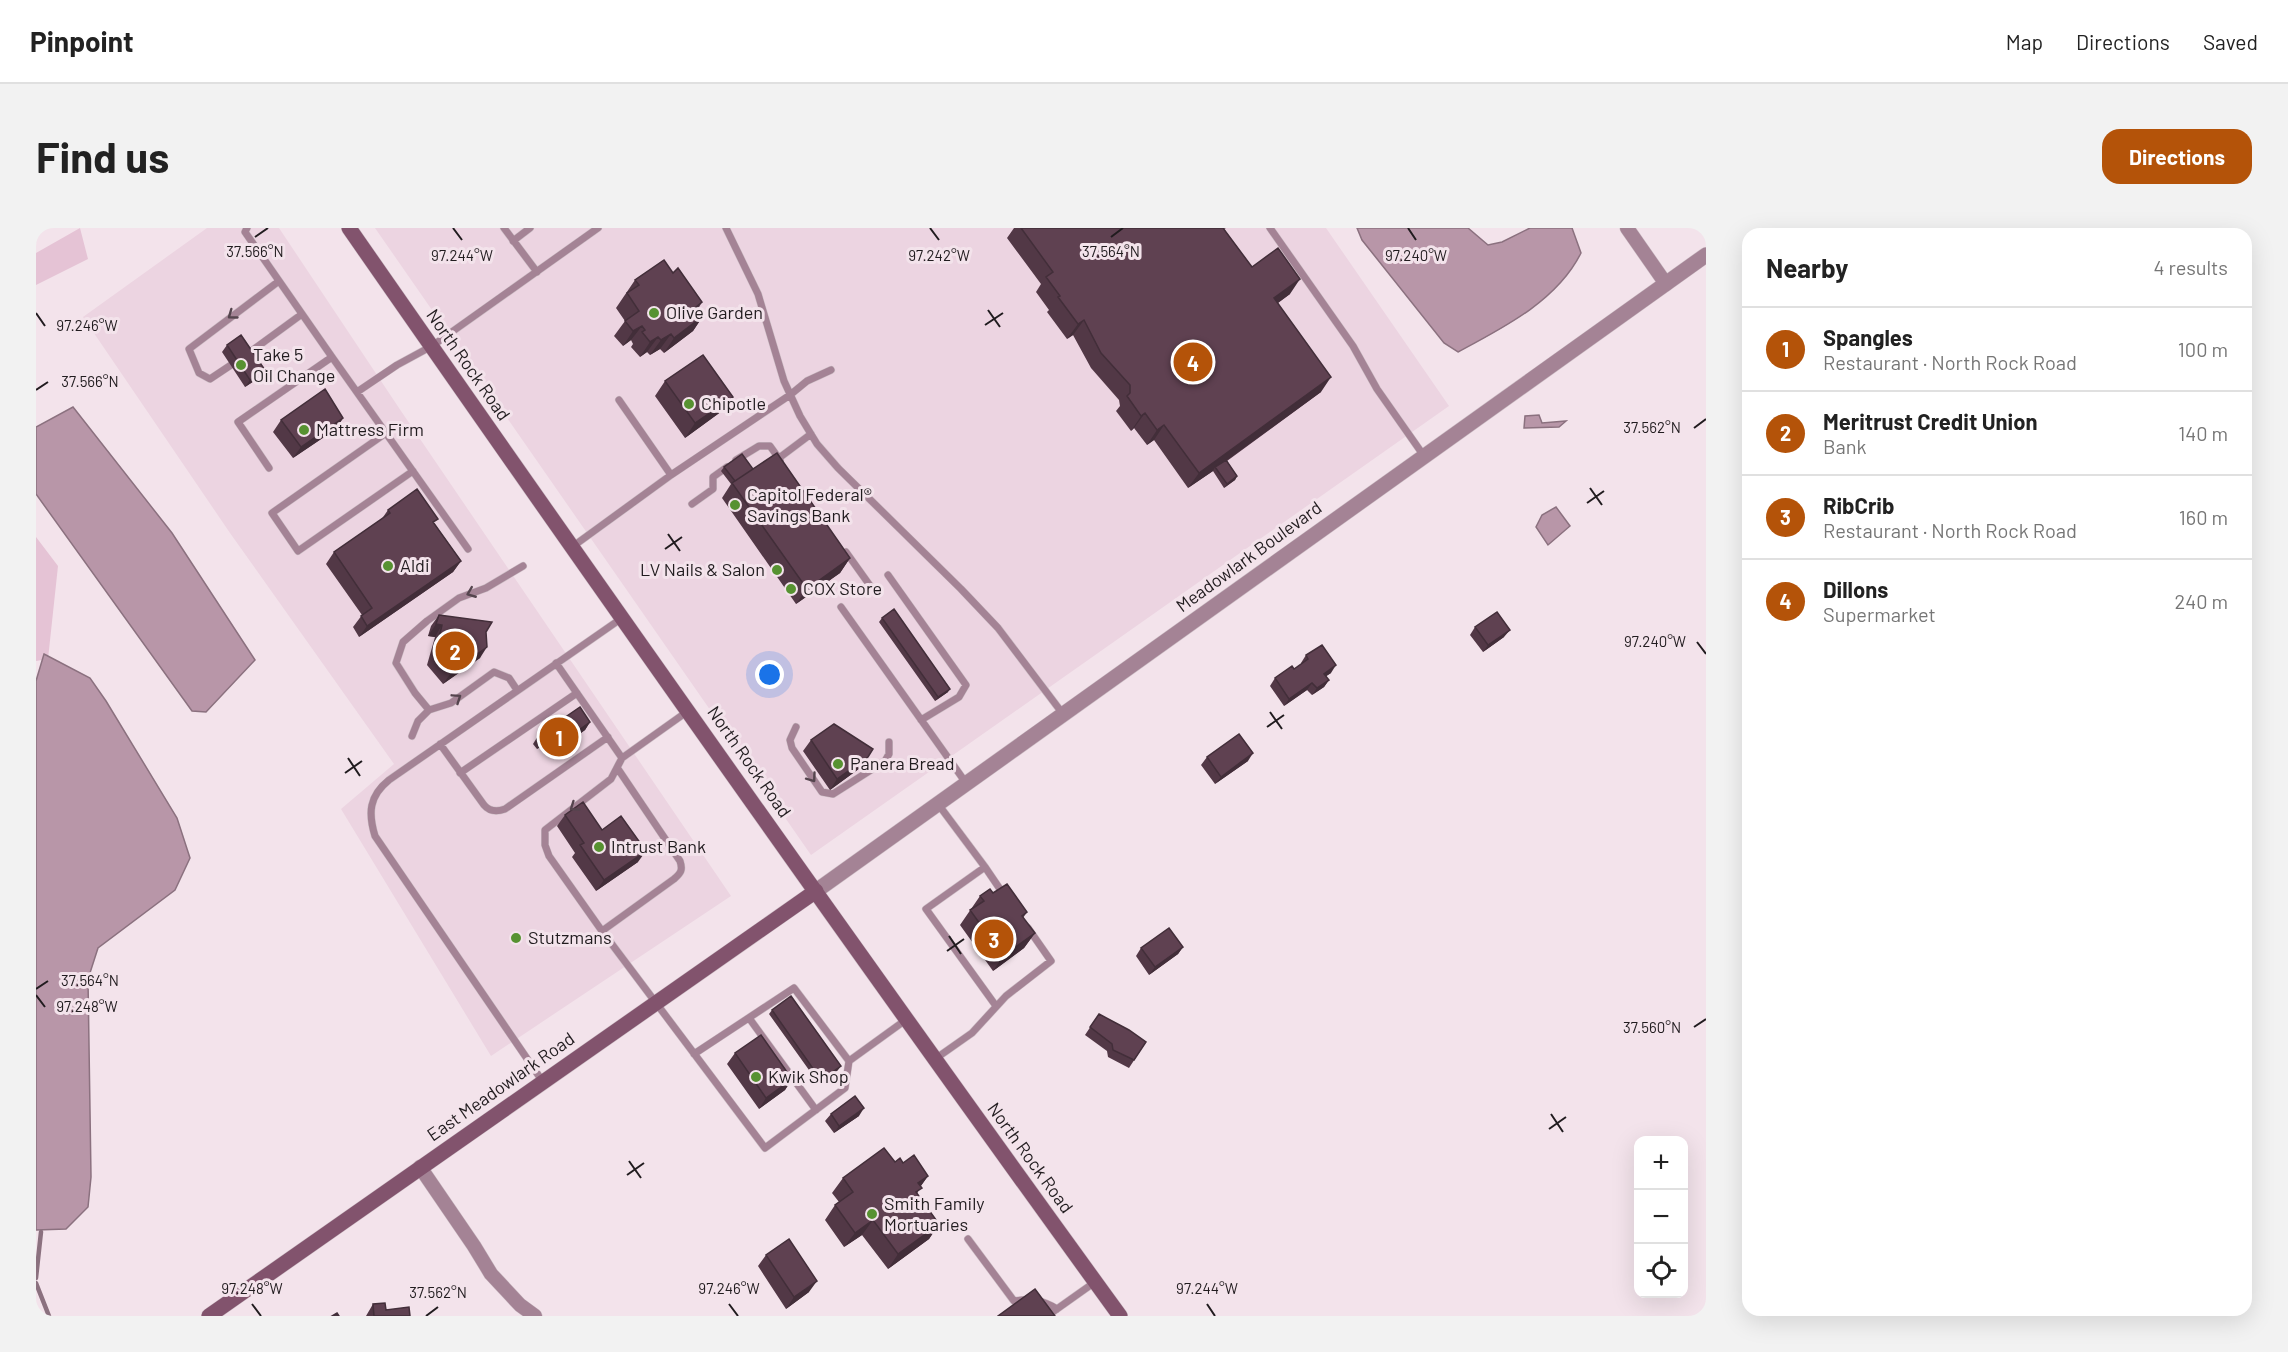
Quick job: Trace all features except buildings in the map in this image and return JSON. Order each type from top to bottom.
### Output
[{"type":"main road","name":"North Rock Road","points":[[349,228],[622,618],[1120,1316]]},
{"type":"main road","name":"East Meadowlark Road","points":[[209,1316],[816,891]]},
{"type":"street","points":[[1627,228],[1666,284]]},
{"type":"street","name":"Meadowlark Boulevard","points":[[816,891],[1706,255]]},
{"type":"street","points":[[420,1167],[474,1246],[490,1274],[520,1305],[535,1316]]},
{"type":"lane","points":[[247,228],[245,232],[468,549]]},
{"type":"lane","points":[[504,228],[537,272]]},
{"type":"lane","points":[[513,241],[530,228]]},
{"type":"lane","points":[[357,392],[397,365],[432,346],[598,228]]},
{"type":"lane","points":[[726,228],[758,294],[784,381],[800,416],[812,435],[838,468],[998,628],[1063,714]]},
{"type":"lane","points":[[1270,228],[1353,346],[1377,389],[1424,456]]},
{"type":"lane","points":[[279,281],[189,349],[199,373],[210,379],[302,314]]},
{"type":"lane","points":[[269,468],[238,422],[332,357]]},
{"type":"lane","points":[[572,547],[671,474],[790,395],[807,381],[831,370]]},
{"type":"lane","points":[[619,400],[671,474]]},
{"type":"lane","points":[[387,433],[272,513],[298,551],[413,471]]},
{"type":"lane","points":[[692,504],[713,489],[713,477],[749,451],[759,446],[770,446],[781,461],[812,435]]},
{"type":"lane","points":[[843,548],[871,587]]},
{"type":"lane","points":[[429,710],[396,663],[403,642],[459,598],[486,588],[523,566]]},
{"type":"lane","points":[[888,575],[966,685],[959,697],[921,720]]},
{"type":"lane","points":[[841,607],[966,783]]},
{"type":"lane","points":[[543,1082],[375,836],[370,821],[370,804],[380,788],[622,618]]},
{"type":"lane","points":[[556,663],[622,758]]},
{"type":"lane","points":[[412,735],[418,721],[429,710],[451,703],[494,672],[509,678],[517,690]]},
{"type":"lane","points":[[460,773],[577,693]]},
{"type":"lane","points":[[688,711],[622,758],[618,769],[601,788],[549,824],[543,837],[549,856],[602,931],[694,1054],[765,1148],[845,1088],[849,1061],[794,988],[694,1054]]},
{"type":"lane","points":[[796,727],[790,740],[792,748],[822,792],[833,794],[885,761],[889,754],[889,742]]},
{"type":"lane","points":[[440,744],[486,808],[498,812],[608,737]]},
{"type":"lane","points":[[602,931],[674,879],[681,873],[682,868],[673,850],[618,769]]},
{"type":"lane","points":[[938,803],[1011,905]]},
{"type":"lane","points":[[985,867],[926,909],[996,1006]]},
{"type":"lane","points":[[935,1059],[972,1033],[1006,996],[1051,961],[1024,923]]},
{"type":"lane","points":[[749,1018],[816,1110]]},
{"type":"lane","points":[[849,1061],[907,1019]]},
{"type":"lane","points":[[968,1239],[1014,1301],[1030,1298],[1044,1301],[1057,1309]]},
{"type":"lane","points":[[1047,1316],[1095,1282]]},
{"type":"shaded area","points":[[80,228],[88,259],[36,285],[36,253]]},
{"type":"shaded area","points":[[207,228],[279,228],[731,896],[491,1056],[341,809],[394,764],[230,533],[83,317]]},
{"type":"shaded area","points":[[375,228],[1326,228],[1449,406],[811,855]]},
{"type":"shaded area","points":[[1357,228],[1468,228],[1488,245],[1502,242],[1530,228],[1572,228],[1581,253],[1571,270],[1558,285],[1527,312],[1458,352],[1444,343],[1362,240]]},
{"type":"shaded area","points":[[73,407],[172,533],[255,660],[206,712],[192,711],[36,494],[36,427]]},
{"type":"shaded area","points":[[1539,415],[1542,423],[1566,421],[1559,427],[1524,428],[1525,416]]},
{"type":"shaded area","points":[[1556,507],[1570,526],[1548,545],[1536,527],[1542,515]]},
{"type":"shaded area","points":[[36,537],[58,566],[48,659],[36,661]]},
{"type":"shaded area","points":[[44,654],[90,678],[177,818],[190,858],[175,890],[98,948],[88,979],[91,1177],[88,1207],[66,1229],[36,1230],[36,681]]},
{"type":"waterway","points":[[36,1278],[41,1232]]},
{"type":"waterway","points":[[36,1283],[49,1316]]},
{"type":"place","name":"Olive Garden","points":[[654,313]]},
{"type":"place","name":"Dillons","points":[[1193,362]]},
{"type":"place","name":"Take 5 Oil Change","points":[[241,365]]},
{"type":"place","name":"Chipotle","points":[[689,404]]},
{"type":"place","name":"Mattress Firm","points":[[304,430]]},
{"type":"place","name":"Capitol Federal® Savings Bank","points":[[735,505]]},
{"type":"place","name":"Aldi","points":[[388,566]]},
{"type":"place","name":"LV Nails & Salon","points":[[777,570]]},
{"type":"place","name":"COX Store","points":[[791,589]]},
{"type":"place","name":"Meritrust Credit Union","points":[[455,651]]},
{"type":"place","name":"Spangles","points":[[559,737]]},
{"type":"place","name":"Panera Bread","points":[[838,764]]},
{"type":"place","name":"Intrust Bank","points":[[599,847]]},
{"type":"place","name":"Stutzmans","points":[[516,938]]},
{"type":"place","name":"RibCrib","points":[[994,939]]},
{"type":"place","name":"Kwik Shop","points":[[756,1077]]},
{"type":"place","name":"Smith Family Mortuaries","points":[[872,1214]]}]
